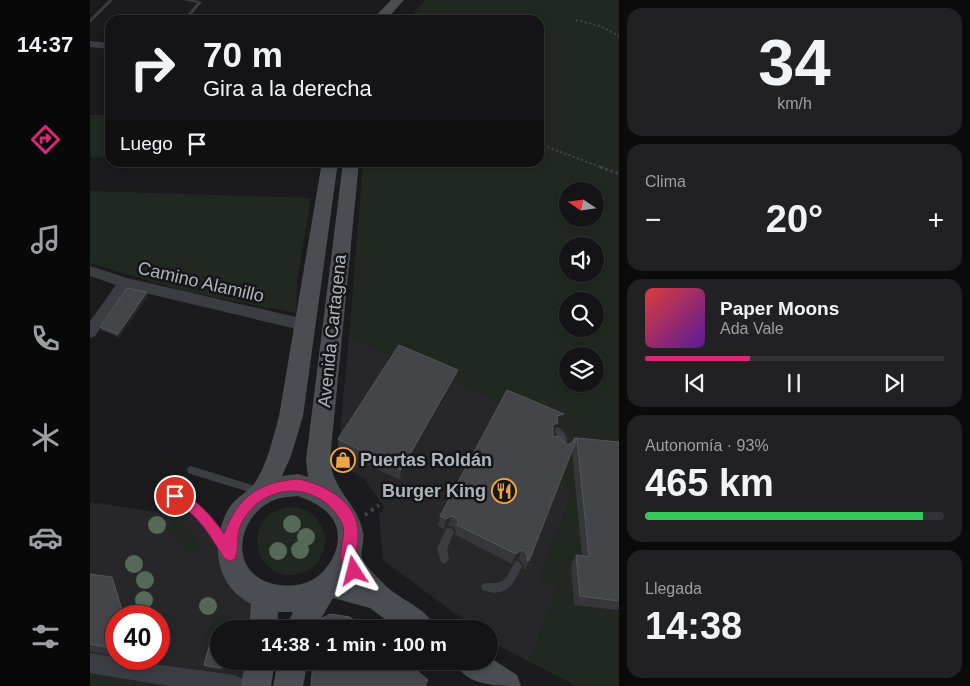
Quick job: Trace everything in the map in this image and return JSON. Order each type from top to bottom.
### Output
[{"type":"main road","points":[[386,15],[403,3]]},
{"type":"main road","points":[[399,15],[403,3]]},
{"type":"main road","name":"Avenida Cartagena","points":[[262,493],[279,456],[291,416],[329,167]]},
{"type":"main road","name":"Avenida Cartagena","points":[[330,496],[320,478],[318,460],[350,167]]},
{"type":"main road","points":[[305,620],[326,588],[348,558],[352,532],[342,509],[330,496],[315,488],[298,485],[280,486],[262,493],[248,504],[236,519],[230,536],[230,555],[236,572],[248,586],[265,596],[283,600],[302,598],[326,588],[348,587],[378,597]]},
{"type":"main road","points":[[348,558],[354,571],[378,597],[410,620]]},
{"type":"main road","points":[[263,620],[265,596]]},
{"type":"main road","points":[[256,686],[259,670]]},
{"type":"main road","points":[[288,686],[291,670]]},
{"type":"main road","points":[[482,670],[506,686]]},
{"type":"street","points":[[90,44],[105,46]]},
{"type":"street","name":"Camino Alamillo","points":[[90,271],[125,283],[306,325]]},
{"type":"street","points":[[90,332],[125,283]]},
{"type":"street","points":[[90,663],[235,686]]},
{"type":"lane","points":[[90,22],[111,0]]},
{"type":"lane","points":[[185,0],[200,3],[189,15]]},
{"type":"lane","points":[[553,440],[560,444],[563,451],[564,441],[562,435],[557,430]]},
{"type":"lane","points":[[191,470],[262,493]]},
{"type":"lane","points":[[175,496],[193,507],[208,522],[230,555]]},
{"type":"lane","points":[[444,559],[442,549],[449,532]]},
{"type":"lane","points":[[486,587],[497,590],[503,587],[510,580],[517,566]]},
{"type":"path","points":[[576,20],[600,26],[619,36]]},
{"type":"path","points":[[544,146],[619,174]]},
{"type":"shaded area","points":[[425,0],[619,0],[619,686],[577,686],[530,662],[558,587],[540,578],[573,491],[555,482],[575,433],[349,337],[363,167],[544,167],[544,15],[412,15]]},
{"type":"shaded area","points":[[90,115],[105,115],[105,158],[90,157]]},
{"type":"shaded area","points":[[90,191],[311,198],[297,282],[296,313],[186,292],[90,263]]},
{"type":"shaded area","points":[[349,337],[576,433],[573,490],[540,578],[558,587],[530,662],[498,645],[498,620],[464,620],[383,560],[379,515],[384,507],[365,479],[337,462]]},
{"type":"shaded area","points":[[169,494],[193,507],[248,586],[260,620],[210,620],[210,670],[259,670],[256,686],[90,686],[90,502],[162,513]]},
{"type":"shaded area","points":[[291,507],[304,509],[315,517],[323,528],[325,541],[323,554],[315,565],[304,573],[291,575],[278,573],[267,565],[259,554],[257,541],[259,528],[267,517],[278,509]]},
{"type":"shaded area","points":[[176,520],[188,528],[196,540],[198,549],[191,556],[176,537],[165,529]]},
{"type":"shaded area","points":[[222,613],[227,620],[215,620]]},
{"type":"shaded area","points":[[210,626],[210,637],[205,637],[206,630]]},
{"type":"shaded area","points":[[90,675],[159,686],[90,686]]},
{"type":"building","points":[[127,288],[147,292],[118,334],[100,327]]},
{"type":"building","points":[[399,345],[458,370],[401,470],[338,439]]},
{"type":"building","name":"Burger King","points":[[507,390],[564,414],[557,416],[558,423],[553,425],[553,436],[560,437],[567,445],[573,442],[574,438],[577,438],[529,561],[527,560],[528,555],[522,550],[516,554],[457,525],[458,521],[455,517],[451,516],[446,519],[440,516]]},
{"type":"building","points":[[577,438],[619,442],[619,601],[580,596],[576,555],[589,557]]},
{"type":"building","points":[[90,574],[112,577],[121,605],[105,605],[105,647],[90,644]]},
{"type":"building","points":[[330,614],[350,617],[354,620],[319,620]]},
{"type":"building","points":[[210,643],[210,666],[204,665]]},
{"type":"building","points":[[312,670],[416,670],[428,680],[425,685],[427,686],[311,686]]},
{"type":"place","name":"Puertas Roldán","points":[[343,460]]},
{"type":"place","name":"Burger King","points":[[504,491]]},
{"type":"route","points":[[175,496],[193,507],[208,522],[230,555],[230,536],[236,519],[248,504],[262,493],[280,486],[298,485],[315,488],[330,496],[342,509],[350,524],[352,532],[348,558],[354,571]]}]
